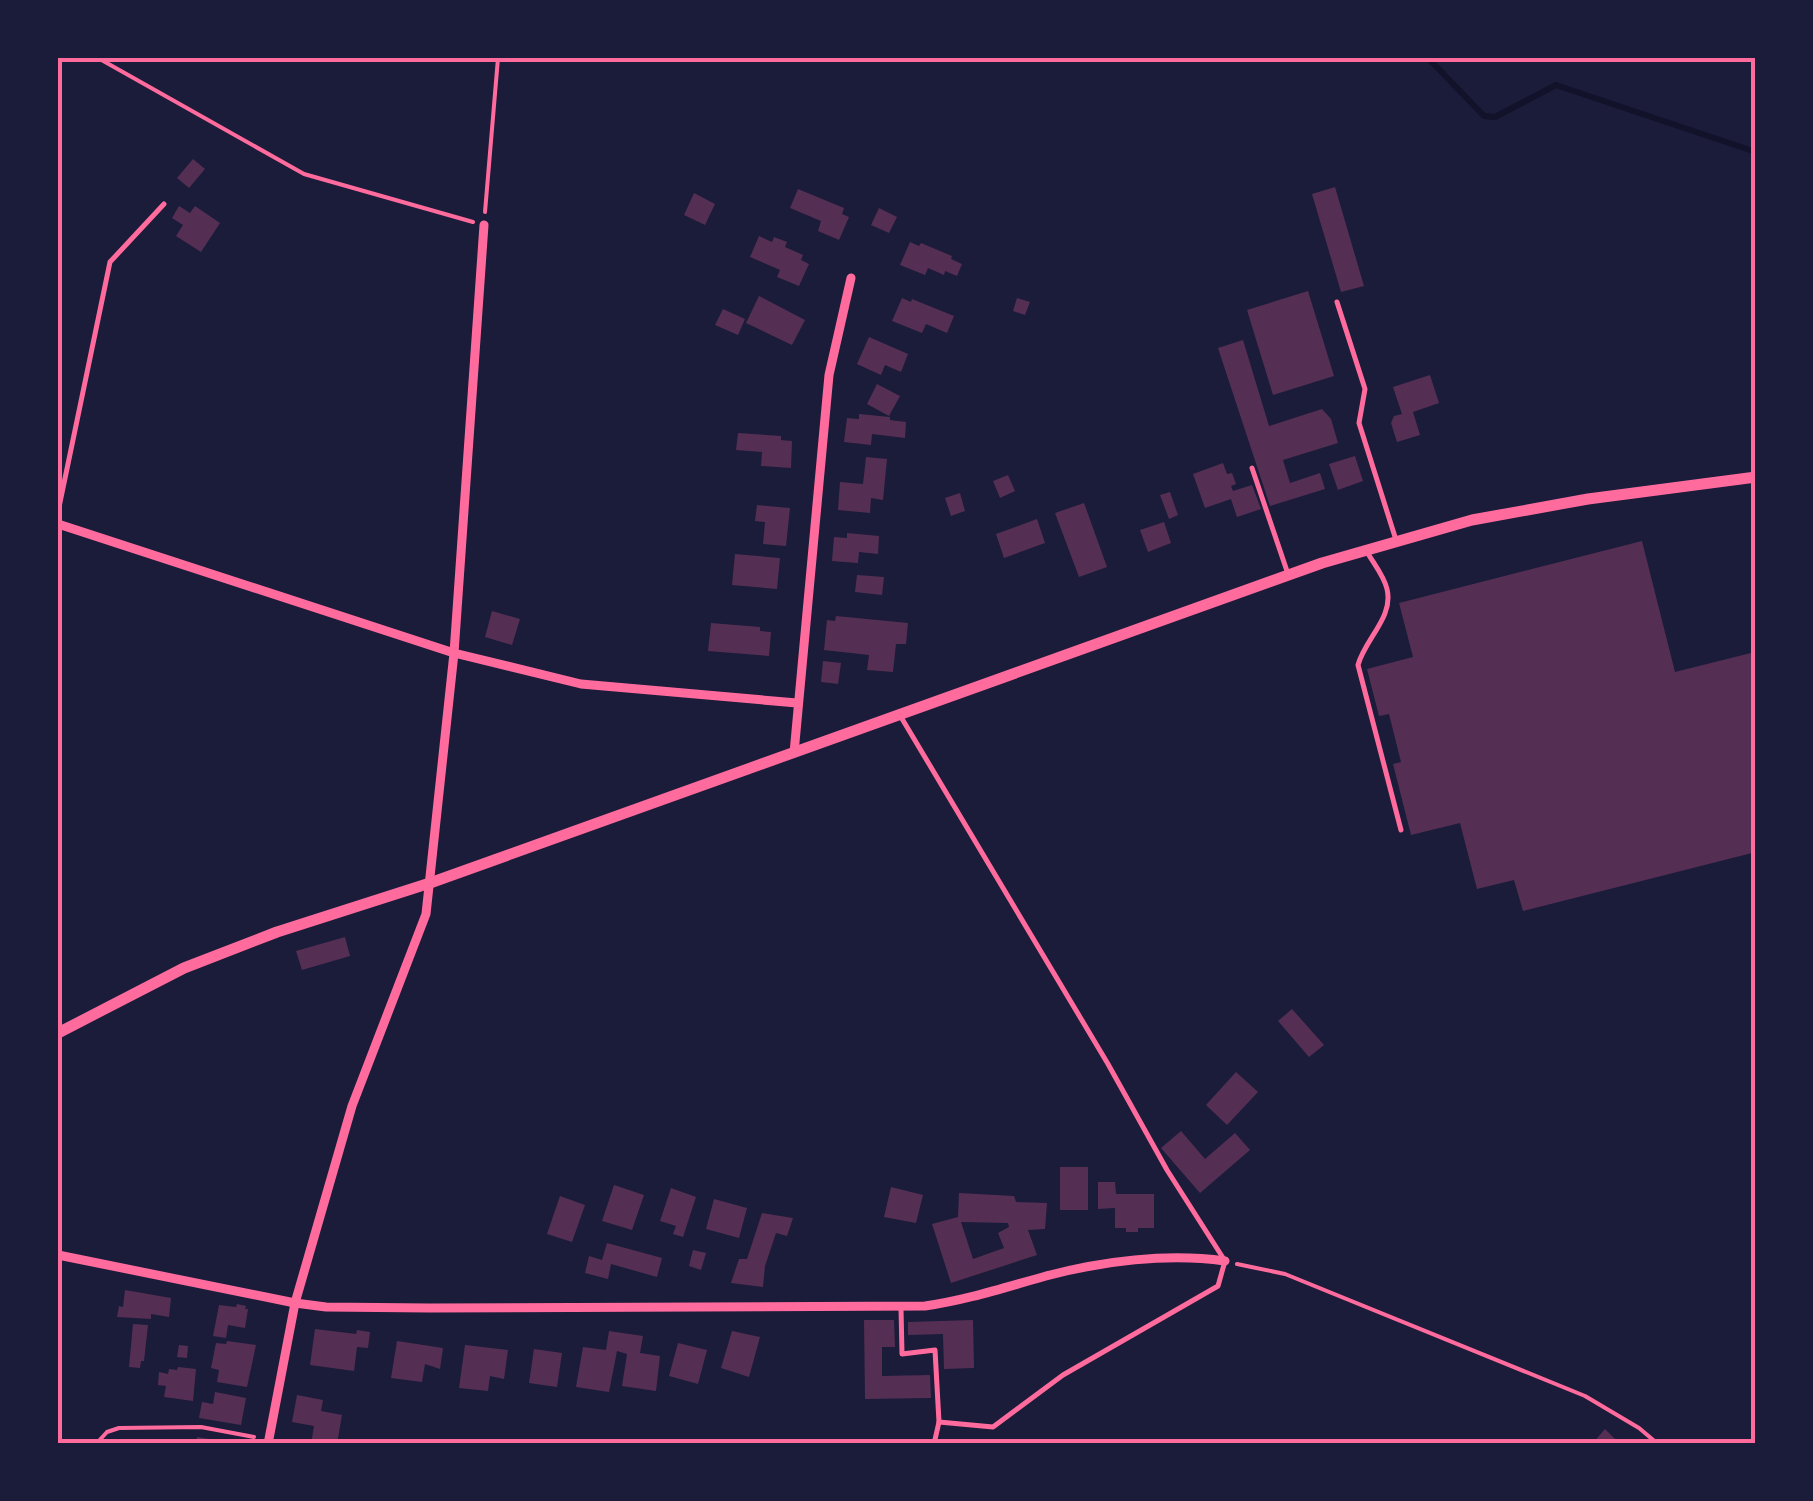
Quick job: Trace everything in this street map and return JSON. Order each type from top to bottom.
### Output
[{"type":"street","points":[[269,1441],[294,1303],[352,1106],[426,914],[454,652],[484,225]]},
{"type":"street","points":[[794,753],[829,375],[851,278]]},
{"type":"street","points":[[58,1033],[184,968],[277,932],[430,882],[1289,575],[1472,520],[1588,498],[1756,477]]},
{"type":"street","points":[[58,524],[454,652],[581,684],[797,703]]},
{"type":"street","points":[[58,1255],[294,1303],[428,1308],[900,1307],[944,1304],[1091,1266],[1190,1258],[1225,1261]]},
{"type":"lane","points":[[58,512],[110,262],[164,204]]},
{"type":"lane","points":[[1337,302],[1365,389],[1359,424],[1396,540]]},
{"type":"lane","points":[[1252,468],[1289,575]]},
{"type":"lane","points":[[1366,550],[1388,594],[1383,620],[1362,650],[1358,665],[1401,830]]},
{"type":"lane","points":[[900,715],[1167,1170],[1225,1261],[1218,1286],[1064,1375],[994,1427],[939,1422]]},
{"type":"lane","points":[[900,1307],[902,1354],[935,1350],[939,1422],[934,1444]]},
{"type":"path","points":[[98,58],[304,174],[484,225],[498,58]]},
{"type":"path","points":[[1225,1261],[1285,1274],[1570,1390],[1639,1428],[1658,1444]]},
{"type":"path","points":[[96,1444],[106,1432],[119,1428],[181,1426],[269,1441]]},
{"type":"building","points":[[193,159],[205,169],[189,188],[177,178]]},
{"type":"building","points":[[1335,187],[1364,286],[1341,292],[1312,194]]},
{"type":"building","points":[[798,189],[844,208],[842,214],[849,217],[839,240],[818,231],[821,221],[790,208]]},
{"type":"building","points":[[694,193],[715,204],[705,225],[684,215]]},
{"type":"building","points":[[179,206],[190,213],[195,206],[220,223],[201,252],[176,236],[183,225],[172,218]]},
{"type":"building","points":[[879,208],[897,217],[889,233],[871,225]]},
{"type":"building","points":[[759,236],[772,242],[774,237],[787,242],[785,247],[803,255],[801,260],[809,264],[799,286],[777,277],[780,270],[750,257]]},
{"type":"building","points":[[910,242],[952,256],[962,264],[957,276],[928,268],[925,275],[900,265]]},
{"type":"building","points":[[1308,291],[1334,376],[1273,395],[1247,310]]},
{"type":"building","points":[[759,296],[805,320],[792,345],[746,323]]},
{"type":"building","points":[[902,298],[954,316],[947,333],[926,324],[922,333],[892,321]]},
{"type":"building","points":[[1017,298],[1030,302],[1025,315],[1013,311]]},
{"type":"building","points":[[723,309],[745,319],[738,335],[715,325]]},
{"type":"building","points":[[869,337],[908,354],[901,372],[885,365],[881,375],[857,364]]},
{"type":"building","points":[[1243,340],[1269,426],[1322,409],[1331,419],[1338,443],[1283,460],[1290,483],[1320,473],[1325,489],[1270,506],[1218,348]]},
{"type":"building","points":[[1430,375],[1439,403],[1413,412],[1420,435],[1397,442],[1391,423],[1394,416],[1402,414],[1393,387]]},
{"type":"building","points":[[877,384],[900,396],[889,416],[867,404]]},
{"type":"building","points":[[859,414],[906,422],[905,438],[872,434],[871,445],[844,442],[847,418],[859,419]]},
{"type":"building","points":[[738,433],[781,436],[781,440],[792,441],[791,468],[761,466],[762,452],[736,450]]},
{"type":"building","points":[[1355,456],[1363,481],[1338,490],[1329,464]]},
{"type":"building","points":[[866,457],[887,459],[883,500],[871,498],[870,513],[838,510],[840,482],[863,484]]},
{"type":"building","points":[[1223,463],[1236,484],[1231,486],[1233,491],[1252,485],[1261,509],[1237,517],[1231,499],[1205,508],[1193,474]]},
{"type":"building","points":[[1008,475],[1015,491],[1000,498],[993,481]]},
{"type":"building","points":[[1170,492],[1178,515],[1169,519],[1160,495]]},
{"type":"building","points":[[960,493],[965,511],[951,516],[945,498]]},
{"type":"building","points":[[1084,503],[1107,567],[1079,577],[1055,513]]},
{"type":"building","points":[[757,505],[790,508],[786,546],[763,544],[765,522],[755,521]]},
{"type":"building","points":[[1037,519],[1045,543],[1004,558],[996,534]]},
{"type":"building","points":[[1164,522],[1171,543],[1148,552],[1140,530]]},
{"type":"building","points":[[847,533],[879,536],[878,554],[859,552],[858,563],[832,561],[834,537],[847,538]]},
{"type":"building","points":[[1642,541],[1675,672],[1755,652],[1756,852],[1523,911],[1514,880],[1477,889],[1460,823],[1411,835],[1393,764],[1401,762],[1389,714],[1379,716],[1367,669],[1413,657],[1399,603]]},
{"type":"building","points":[[735,554],[780,558],[777,589],[732,585]]},
{"type":"building","points":[[857,575],[884,577],[882,595],[855,592]]},
{"type":"building","points":[[492,611],[520,619],[512,645],[485,637]]},
{"type":"building","points":[[836,616],[908,623],[906,644],[896,644],[893,672],[867,670],[869,655],[824,650],[827,620],[835,621]]},
{"type":"building","points":[[711,623],[760,627],[760,631],[771,632],[769,656],[708,651]]},
{"type":"building","points":[[823,661],[841,663],[838,684],[821,682]]},
{"type":"building","points":[[345,937],[350,956],[302,970],[296,951]]},
{"type":"building","points":[[1292,1009],[1324,1045],[1309,1057],[1278,1021]]},
{"type":"building","points":[[1236,1072],[1258,1092],[1227,1125],[1206,1105]]},
{"type":"building","points":[[1181,1131],[1205,1159],[1235,1133],[1250,1150],[1200,1193],[1161,1148]]},
{"type":"building","points":[[1060,1167],[1088,1167],[1088,1210],[1060,1210]]},
{"type":"building","points":[[1098,1182],[1115,1182],[1116,1194],[1154,1194],[1154,1228],[1126,1232],[1126,1228],[1115,1228],[1115,1208],[1098,1209]]},
{"type":"building","points":[[614,1185],[644,1195],[632,1230],[602,1221]]},
{"type":"building","points":[[891,1187],[923,1195],[916,1223],[884,1217]]},
{"type":"building","points":[[671,1188],[696,1197],[683,1237],[673,1234],[676,1226],[660,1221]]},
{"type":"building","points":[[959,1193],[1014,1196],[1016,1202],[1047,1203],[1045,1229],[1028,1230],[1037,1255],[951,1283],[932,1224],[958,1217]],"holes":[[[961,1222],[1008,1223],[1009,1227],[998,1233],[1004,1248],[973,1259]]]},
{"type":"building","points":[[560,1196],[585,1205],[572,1242],[547,1234]]},
{"type":"building","points":[[714,1199],[747,1208],[739,1238],[706,1229]]},
{"type":"building","points":[[762,1213],[793,1218],[787,1236],[776,1233],[763,1287],[731,1283],[739,1259],[747,1259]]},
{"type":"building","points":[[607,1243],[662,1258],[657,1277],[611,1264],[608,1279],[585,1273],[589,1256],[602,1260]]},
{"type":"building","points":[[693,1250],[706,1253],[701,1270],[689,1266]]},
{"type":"building","points":[[125,1290],[171,1298],[169,1317],[117,1317]]},
{"type":"building","points":[[237,1304],[248,1309],[245,1328],[228,1325],[226,1338],[213,1336],[219,1305]]},
{"type":"building","points":[[864,1320],[894,1320],[895,1347],[882,1347],[882,1376],[930,1375],[931,1398],[865,1399]]},
{"type":"building","points":[[973,1320],[974,1368],[944,1369],[943,1334],[908,1335],[908,1322]]},
{"type":"building","points":[[133,1324],[148,1325],[140,1368],[129,1367]]},
{"type":"building","points":[[315,1329],[370,1332],[368,1348],[357,1347],[354,1371],[310,1365]]},
{"type":"building","points":[[609,1331],[643,1336],[640,1353],[660,1356],[656,1391],[622,1386],[627,1354],[617,1351],[609,1392],[576,1387],[583,1347],[606,1350]]},
{"type":"building","points":[[732,1331],[760,1337],[749,1377],[721,1368]]},
{"type":"building","points":[[397,1341],[443,1348],[440,1369],[425,1364],[422,1382],[391,1378]]},
{"type":"building","points":[[216,1343],[256,1345],[247,1387],[217,1382],[219,1370],[211,1368]]},
{"type":"building","points":[[678,1343],[707,1350],[698,1384],[669,1376]]},
{"type":"building","points":[[179,1345],[188,1346],[187,1358],[177,1357]]},
{"type":"building","points":[[465,1345],[508,1350],[504,1379],[490,1376],[488,1391],[459,1388]]},
{"type":"building","points":[[534,1349],[562,1353],[557,1387],[529,1383]]},
{"type":"building","points":[[169,1369],[196,1369],[193,1401],[164,1397],[166,1386],[158,1385],[159,1372],[168,1374]]},
{"type":"building","points":[[215,1392],[246,1398],[241,1425],[199,1418],[202,1402],[213,1404]]},
{"type":"building","points":[[297,1395],[323,1400],[321,1411],[342,1415],[337,1444],[311,1444],[314,1426],[292,1422]]},
{"type":"building","points":[[1605,1429],[1620,1444],[1592,1444]]},
{"type":"building","points":[[197,1437],[216,1440],[215,1444],[196,1444]]},
{"type":"waterway","points":[[1428,58],[1484,116],[1495,117],[1556,85],[1756,152]]}]
